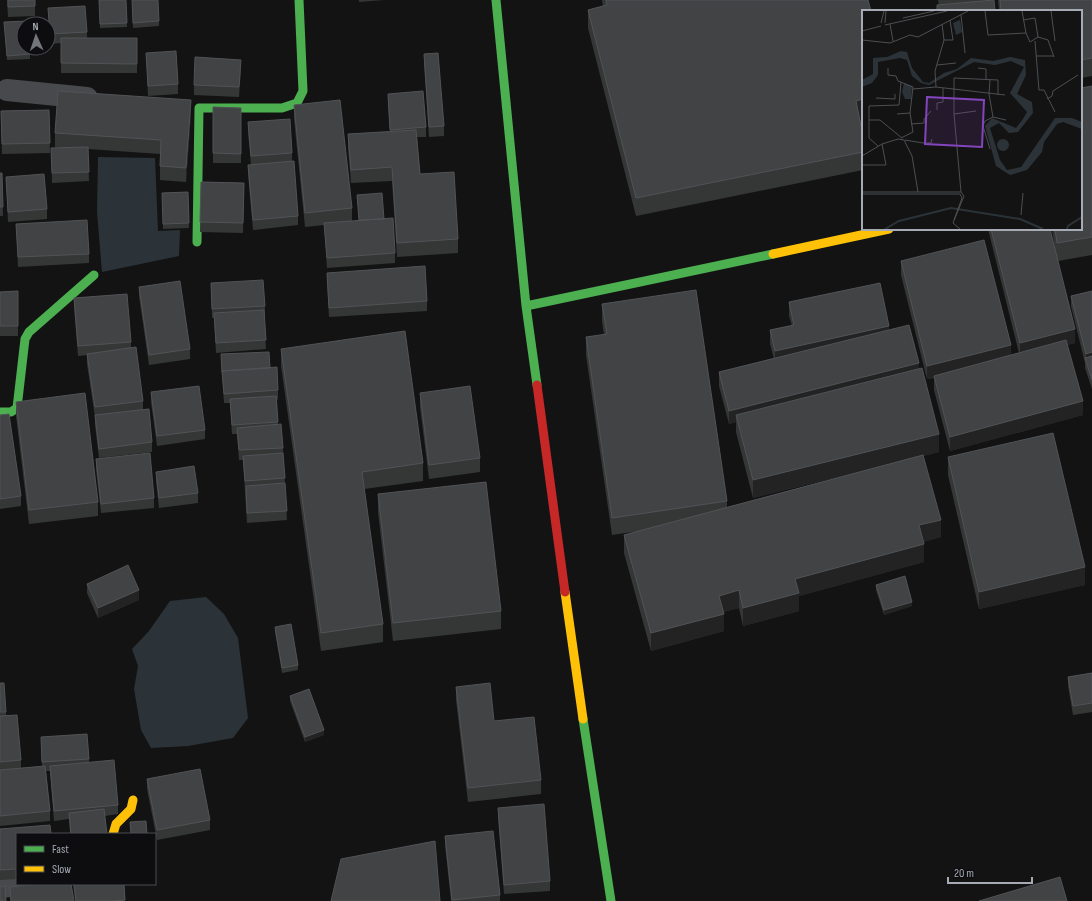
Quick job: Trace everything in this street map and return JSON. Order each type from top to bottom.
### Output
[{"type":"street","points":[[176,106],[199,108],[282,108],[297,103],[303,91],[299,0]]},
{"type":"street","points":[[496,0],[526,306],[578,683],[611,901]]},
{"type":"street","points":[[7,90],[107,100]]},
{"type":"street","points":[[197,242],[199,108]]},
{"type":"street","points":[[526,306],[884,230]]},
{"type":"street","points":[[0,412],[11,412],[17,408],[25,339],[29,332],[94,274]]},
{"type":"street","points":[[113,833],[116,824],[131,810],[132,800]]},
{"type":"street","points":[[0,887],[20,885]]},
{"type":"shaded area","points":[[98,157],[155,158],[158,231],[180,230],[179,256],[102,272],[97,212]]},
{"type":"shaded area","points":[[206,597],[224,614],[238,638],[248,718],[233,738],[188,746],[151,748],[141,730],[134,689],[138,666],[132,649],[149,631],[170,601]]},
{"type":"building","points":[[8,0],[35,0],[35,6],[8,7]]},
{"type":"building","points":[[99,0],[126,0],[127,23],[100,24]]},
{"type":"building","points":[[132,0],[158,0],[159,21],[133,23]]},
{"type":"building","points":[[606,0],[868,0],[871,10],[862,10],[862,99],[856,101],[862,131],[862,152],[636,198],[588,10],[607,5]]},
{"type":"building","points":[[994,0],[995,10],[937,10],[937,5]]},
{"type":"building","points":[[1000,0],[1092,0],[1092,58],[1082,60],[1082,10],[1001,10]]},
{"type":"building","points":[[85,6],[87,32],[56,34],[56,16],[49,16],[48,8]]},
{"type":"building","points":[[4,22],[16,22],[16,55],[7,56]]},
{"type":"building","points":[[61,38],[137,38],[137,64],[61,63]]},
{"type":"building","points":[[176,51],[178,84],[148,86],[146,53]]},
{"type":"building","points":[[438,53],[444,126],[429,127],[424,54]]},
{"type":"building","points":[[195,57],[241,60],[239,87],[194,85]]},
{"type":"building","points":[[1092,86],[1092,237],[1057,243],[1055,230],[1082,230],[1082,88]]},
{"type":"building","points":[[58,91],[191,100],[186,168],[160,166],[161,140],[55,133]]},
{"type":"building","points":[[423,91],[426,127],[390,130],[388,94]]},
{"type":"building","points":[[340,100],[352,208],[305,213],[294,105]]},
{"type":"building","points":[[213,107],[241,108],[241,154],[213,153]]},
{"type":"building","points":[[49,110],[50,143],[2,144],[1,111]]},
{"type":"building","points":[[290,119],[292,153],[251,156],[248,122]]},
{"type":"building","points":[[416,130],[420,174],[454,172],[458,239],[397,243],[392,167],[351,170],[348,134]]},
{"type":"building","points":[[88,147],[89,172],[52,173],[51,148]]},
{"type":"building","points":[[294,161],[298,216],[253,220],[248,165]]},
{"type":"building","points":[[0,173],[2,173],[3,207],[0,207]]},
{"type":"building","points":[[44,174],[47,209],[8,212],[6,177]]},
{"type":"building","points":[[201,182],[244,183],[243,223],[200,222]]},
{"type":"building","points":[[188,192],[189,223],[163,224],[162,193]]},
{"type":"building","points":[[382,193],[384,219],[359,220],[357,195]]},
{"type":"building","points":[[393,218],[395,253],[327,258],[324,223]]},
{"type":"building","points":[[87,220],[89,254],[18,257],[16,224]]},
{"type":"building","points":[[991,230],[1050,230],[1075,329],[1020,343]]},
{"type":"building","points":[[984,240],[1011,345],[927,366],[901,261]]},
{"type":"building","points":[[425,266],[427,301],[329,308],[327,273]]},
{"type":"building","points":[[263,280],[265,306],[212,309],[211,283]]},
{"type":"building","points":[[180,281],[190,349],[149,355],[139,287]]},
{"type":"building","points":[[880,283],[889,326],[775,351],[770,330],[794,325],[789,302]]},
{"type":"building","points":[[696,290],[727,501],[612,518],[586,337],[607,334],[602,304]]},
{"type":"building","points":[[18,291],[18,326],[0,326],[0,292]]},
{"type":"building","points":[[1092,291],[1092,352],[1086,354],[1071,296]]},
{"type":"building","points":[[127,294],[131,342],[78,346],[74,298]]},
{"type":"building","points":[[264,310],[266,340],[216,343],[214,313]]},
{"type":"building","points":[[909,325],[919,363],[729,411],[719,372]]},
{"type":"building","points":[[405,331],[423,463],[362,472],[383,624],[321,633],[281,349]]},
{"type":"building","points":[[1066,340],[1083,401],[950,437],[934,376]]},
{"type":"building","points":[[136,347],[143,401],[95,407],[87,354]]},
{"type":"building","points":[[269,352],[270,368],[222,372],[221,354]]},
{"type":"building","points":[[1092,356],[1092,380],[1085,358]]},
{"type":"building","points":[[277,367],[278,390],[224,394],[222,371]]},
{"type":"building","points":[[922,368],[939,434],[753,480],[736,415]]},
{"type":"building","points":[[199,386],[205,430],[157,436],[151,392]]},
{"type":"building","points":[[470,386],[480,458],[429,465],[420,393]]},
{"type":"building","points":[[85,393],[98,502],[29,510],[16,402]]},
{"type":"building","points":[[276,396],[278,422],[232,425],[230,399]]},
{"type":"building","points":[[149,409],[152,442],[99,449],[95,415]]},
{"type":"building","points":[[9,414],[21,496],[0,499],[0,415]]},
{"type":"building","points":[[281,424],[283,448],[239,450],[237,428]]},
{"type":"building","points":[[1053,433],[1085,567],[979,592],[948,457]]},
{"type":"building","points":[[150,453],[154,498],[101,504],[96,459]]},
{"type":"building","points":[[283,453],[285,478],[245,481],[243,456]]},
{"type":"building","points":[[923,455],[941,520],[919,525],[924,544],[795,579],[799,593],[743,608],[739,590],[719,596],[724,614],[651,633],[624,535]]},
{"type":"building","points":[[194,466],[198,493],[159,498],[156,472]]},
{"type":"building","points":[[486,482],[501,611],[393,623],[378,494]]},
{"type":"building","points":[[285,483],[287,511],[247,513],[246,486]]},
{"type":"building","points":[[128,565],[139,590],[98,608],[87,584]]},
{"type":"building","points":[[905,576],[912,602],[884,610],[876,585]]},
{"type":"building","points":[[291,624],[298,665],[282,668],[275,627]]},
{"type":"building","points":[[1092,673],[1092,703],[1073,706],[1068,677]]},
{"type":"building","points":[[0,683],[4,683],[6,712],[0,712]]},
{"type":"building","points":[[490,683],[494,721],[534,717],[541,780],[468,788],[456,687]]},
{"type":"building","points":[[309,689],[324,730],[305,737],[290,696]]},
{"type":"building","points":[[17,715],[21,760],[0,762],[0,716]]},
{"type":"building","points":[[87,734],[89,759],[42,762],[41,737]]},
{"type":"building","points":[[114,760],[118,805],[54,811],[50,766]]},
{"type":"building","points":[[45,766],[50,811],[0,816],[0,770]]},
{"type":"building","points":[[200,769],[210,820],[157,830],[147,779]]},
{"type":"building","points":[[544,804],[550,881],[504,885],[498,808]]},
{"type":"building","points":[[104,809],[107,833],[71,833],[69,813]]},
{"type":"building","points":[[146,821],[147,833],[131,833],[130,822]]},
{"type":"building","points":[[50,825],[51,833],[16,833],[16,869],[0,870],[0,829]]},
{"type":"building","points":[[493,831],[500,895],[452,900],[445,836]]},
{"type":"building","points":[[435,841],[440,901],[331,901],[341,859]]},
{"type":"building","points":[[1060,877],[1067,901],[979,901]]},
{"type":"building","points":[[25,885],[71,885],[74,901],[11,901],[10,887]]},
{"type":"building","points":[[74,885],[124,885],[125,900],[76,901]]},
{"type":"building","points":[[5,886],[6,901],[0,901],[0,887]]},
{"type":"traffic: fast","points":[[197,242],[199,108],[282,108],[297,103],[303,91],[299,0]]},
{"type":"traffic: fast","points":[[496,0],[526,306],[537,385]]},
{"type":"traffic: fast","points":[[526,306],[773,254]]},
{"type":"traffic: fast","points":[[0,412],[11,412],[17,408],[25,339],[29,332],[94,275]]},
{"type":"traffic: fast","points":[[583,719],[611,901]]},
{"type":"traffic: slow","points":[[773,254],[884,230]]},
{"type":"traffic: slow","points":[[565,592],[583,719]]},
{"type":"traffic: slow","points":[[113,833],[116,824],[131,809],[133,800]]},
{"type":"traffic: jam","points":[[537,385],[565,592]]}]
